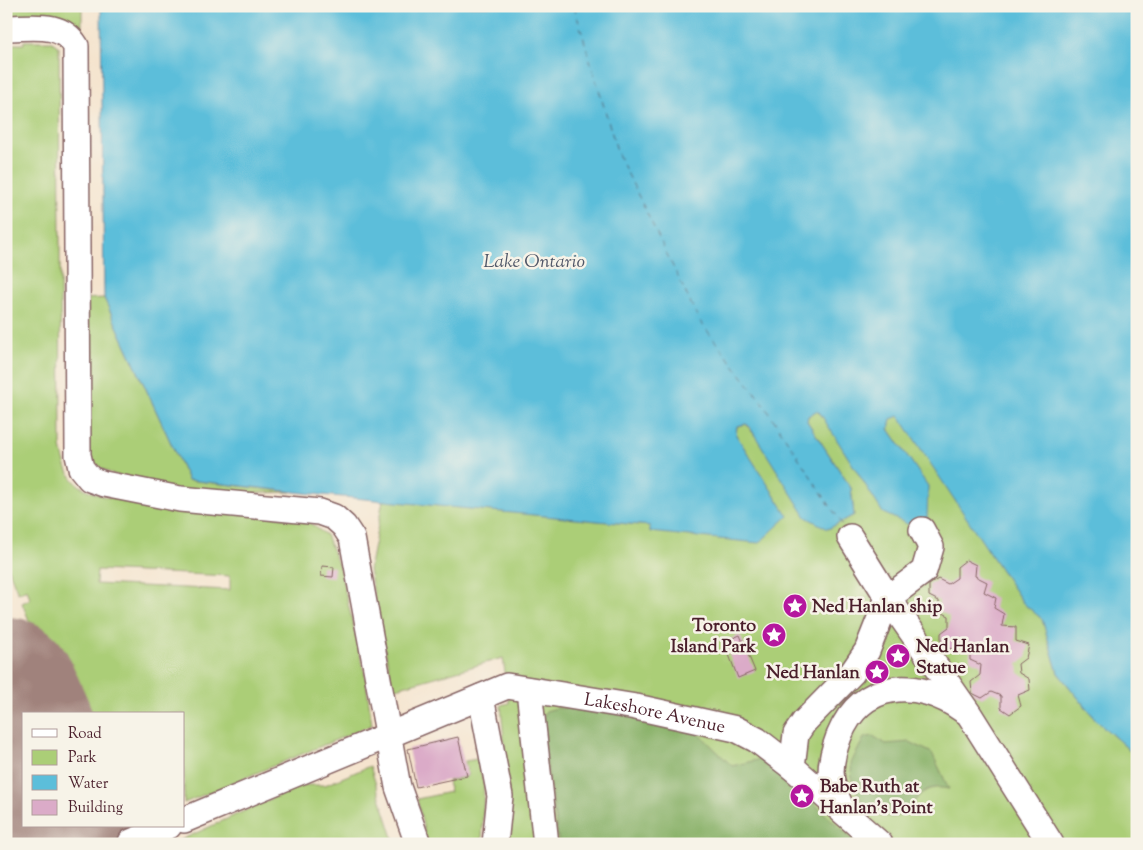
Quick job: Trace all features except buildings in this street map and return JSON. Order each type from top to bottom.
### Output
[{"type":"lane","points":[[6,28],[60,30],[70,36],[76,46],[78,455],[81,468],[90,479],[123,488],[180,499],[309,510],[334,517],[344,526],[352,538],[398,787],[418,844]]},
{"type":"lane","points":[[792,768],[796,734],[804,722],[852,673],[867,651],[888,598],[924,571],[931,547],[922,530]]},
{"type":"lane","name":"Lakeshore Avenue","points":[[850,537],[888,598],[969,714],[1051,844]]},
{"type":"lane","points":[[185,820],[481,697],[518,688],[546,844]]},
{"type":"lane","name":"Lakeshore Avenue","points":[[518,688],[636,707],[736,729],[757,740],[880,844]]},
{"type":"lane","name":"Lakeshore Avenue","points":[[843,811],[833,790],[830,772],[833,751],[852,712],[865,700],[885,691],[913,688],[938,695],[969,714]]},
{"type":"lane","points":[[481,697],[500,796],[495,844]]},
{"type":"lane","points":[[131,842],[164,828]]},
{"type":"green space","points":[[6,6],[82,6],[82,38],[63,16],[6,16]]},
{"type":"green space","points":[[6,40],[12,40],[12,44],[24,44],[24,41],[51,41],[59,47],[61,447],[70,475],[74,481],[86,490],[106,497],[306,520],[326,535],[339,566],[365,674],[372,725],[185,803],[185,712],[66,712],[22,603],[30,599],[27,589],[18,593],[6,563]],"holes":[[[97,570],[230,576],[230,590],[96,584]]]},
{"type":"green space","points":[[104,298],[188,480],[291,492],[191,495],[112,474],[96,463],[88,454],[84,299]]},
{"type":"green space","name":"Toronto Island Park","points":[[816,411],[928,487],[889,429],[889,421],[894,416],[899,416],[903,420],[1023,603],[1042,619],[1058,673],[1097,721],[1137,757],[1137,844],[506,844],[508,790],[501,705],[509,703],[503,658],[393,689],[369,570],[383,500],[651,526],[650,531],[787,516],[736,435],[737,426],[746,424],[828,529],[854,515],[851,488],[807,421],[808,416]]},
{"type":"green space","points":[[557,708],[586,708],[693,728],[732,766],[761,759],[792,783],[857,844],[559,844],[540,721],[546,711]]},
{"type":"green space","points":[[873,736],[886,744],[910,742],[932,753],[949,789],[937,788],[928,790],[921,794],[907,811],[901,815],[893,817],[883,816],[866,810],[852,783],[851,763],[864,738]]},
{"type":"green space","points":[[478,759],[484,786],[482,844],[427,844],[417,799],[450,792],[448,781],[468,776],[465,761]]},
{"type":"green space","points":[[370,766],[395,844],[172,844],[301,785],[325,785]]},
{"type":"green space","points":[[6,816],[18,844],[6,844]]},
{"type":"water","name":"Lake Ontario","points":[[101,6],[1137,6],[1137,757],[1097,721],[1058,673],[1042,619],[1023,603],[899,416],[891,419],[889,429],[928,486],[927,519],[912,526],[883,513],[820,413],[816,411],[808,416],[807,421],[851,488],[854,515],[828,529],[806,517],[749,426],[746,424],[737,426],[736,435],[788,516],[759,543],[650,532],[650,526],[322,495],[188,480],[104,298]]},
{"type":"ferry route","points":[[574,6],[618,154],[699,320],[762,402],[844,527]]},
{"type":"taxiway","points":[[60,828],[64,844]]},
{"type":"runway","points":[[6,687],[22,723]]},
{"type":"runway","points":[[66,828],[72,844]]},
{"type":"place","name":"Ned Hanlan ship","points":[[795,606]]},
{"type":"place","name":"Toronto Island Park","points":[[774,635]]},
{"type":"place","name":"Ned Hanlan Statue","points":[[898,656]]},
{"type":"place","name":"Ned Hanlan","points":[[877,672]]},
{"type":"place","name":"Babe Ruth at Hanlan's Point","points":[[802,796]]}]
